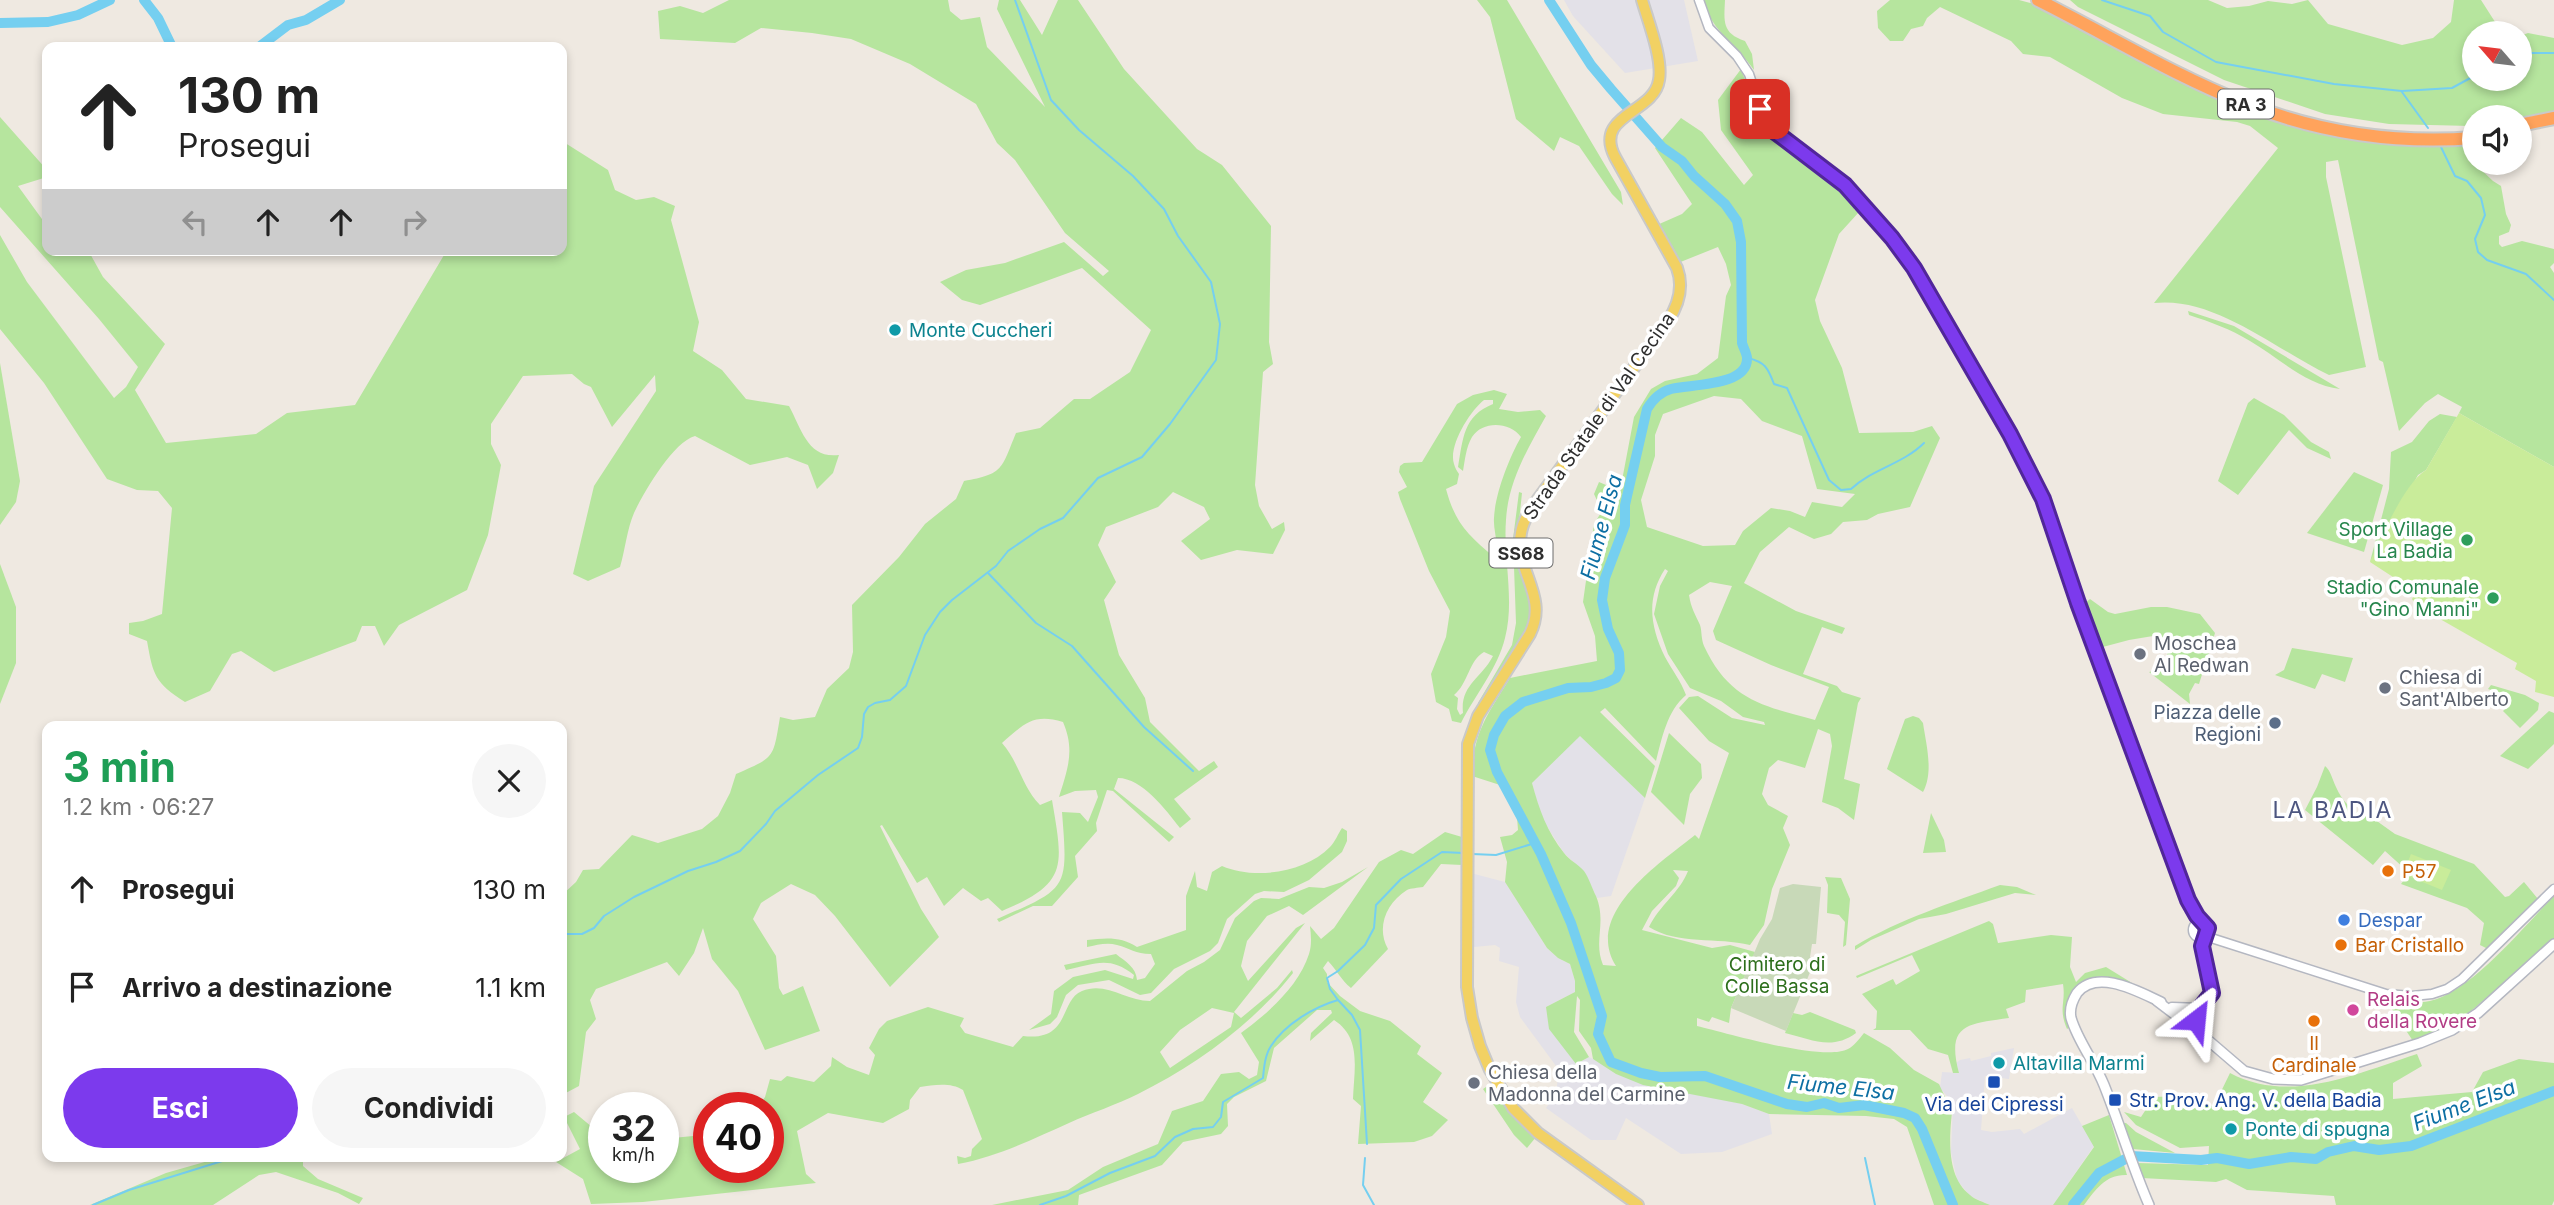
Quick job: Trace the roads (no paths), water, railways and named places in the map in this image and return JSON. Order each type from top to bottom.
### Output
[{"type":"highway","name":"RA 3","points":[[2038,0],[2208,88],[2282,116],[2338,131],[2406,139],[2462,138]]},
{"type":"highway","name":"RA 3","points":[[2054,0],[2213,83],[2276,107],[2382,130],[2462,132]]},
{"type":"highway","points":[[2532,123],[2554,118]]},
{"type":"highway","points":[[2532,130],[2554,125]]},
{"type":"main road","name":"Strada Statale di Val Cecina","points":[[1638,1205],[1528,1124],[1508,1100],[1490,1070],[1475,1032],[1468,998],[1467,757],[1471,734],[1485,705],[1530,634],[1537,617],[1535,598],[1520,548],[1523,524],[1534,504],[1668,321],[1680,296],[1681,283],[1677,268],[1610,147],[1610,136],[1616,125],[1651,96],[1658,84],[1660,72],[1642,0]]},
{"type":"main road","points":[[2149,1205],[2097,1067],[2072,1021],[2070,1011],[2073,1000],[2084,987],[2100,982],[2128,988],[2164,1005],[2200,1031],[2246,1072],[2278,1080],[2310,1078],[2452,1030],[2478,1013],[2554,944]]},
{"type":"street","points":[[1699,0],[1709,27],[1736,54],[1749,74],[1768,124],[1850,189],[1904,253],[1999,414],[2041,494],[2078,603],[2188,900],[2193,931],[2203,953],[2212,993],[2200,1008],[2185,1020]]},
{"type":"street","points":[[2193,931],[2197,937],[2206,935],[2384,994],[2426,996],[2447,989],[2466,976],[2554,889]]},
{"type":"street","points":[[2188,900],[2206,924],[2203,953]]},
{"type":"street","points":[[2193,931],[2195,925],[2202,922]]},
{"type":"street","points":[[2164,1005],[2200,1008]]},
{"type":"street","points":[[2200,1008],[2196,1020],[2200,1031]]},
{"type":"waterway","name":"Fiume Elsa","points":[[0,23],[48,22],[78,15],[110,0]]},
{"type":"waterway","name":"Fiume Elsa","points":[[144,0],[158,18],[170,42]]},
{"type":"waterway","name":"Fiume Elsa","points":[[266,42],[288,25],[306,20],[340,0]]},
{"type":"waterway","points":[[567,934],[582,934],[634,897],[688,871],[740,851],[775,811],[818,775],[858,748],[864,714],[868,707],[890,700],[906,686],[925,635],[940,612],[996,566],[1008,551],[1040,529],[1063,518],[1098,478],[1142,457],[1170,424],[1216,360],[1220,324],[1211,282],[1178,236],[1164,209],[1133,176],[1079,130],[1051,100],[1015,0]]},
{"type":"waterway","name":"Fiume Elsa","points":[[1549,0],[1591,65],[1611,89],[1662,147],[1682,161],[1694,176],[1725,204],[1737,221],[1741,242],[1742,343],[1747,358],[1745,367],[1738,374],[1716,382],[1667,390],[1657,396],[1647,409],[1625,505],[1625,525],[1605,578],[1602,600],[1608,629],[1619,653],[1620,670],[1616,678],[1606,683],[1568,688],[1523,702],[1505,716],[1494,735],[1490,750],[1497,772],[1541,854],[1571,923],[1602,1016],[1598,1034],[1611,1062],[1660,1077],[1705,1076],[1787,1104],[1807,1107],[1824,1103],[1839,1108],[1864,1105],[1904,1113],[1915,1118],[1922,1129],[1953,1205]]},
{"type":"waterway","points":[[2102,0],[2150,16],[2163,32],[2216,62],[2334,84],[2402,91],[2452,88],[2462,83]]},
{"type":"waterway","points":[[2532,53],[2554,53]]},
{"type":"waterway","points":[[2402,92],[2428,128]]},
{"type":"waterway","points":[[2441,147],[2455,176],[2467,181],[2481,198],[2485,215],[2475,239],[2478,252],[2487,260],[2526,274],[2554,300]]},
{"type":"waterway","points":[[1748,358],[1765,366],[1774,384],[1787,388],[1829,480],[1841,490],[1851,489],[1924,443]]},
{"type":"waterway","points":[[988,573],[1036,623],[1072,646],[1144,727],[1193,771]]},
{"type":"waterway","points":[[1472,854],[1496,855],[1535,843]]},
{"type":"waterway","points":[[1040,1205],[1155,1156],[1175,1137],[1193,1129],[1213,1127],[1221,1117],[1223,1102],[1263,1078],[1265,1061],[1277,1038],[1310,1012],[1338,1000],[1330,989],[1327,978],[1365,945],[1374,928],[1376,905],[1401,879],[1442,852],[1463,853]]},
{"type":"waterway","points":[[1338,1000],[1352,1015],[1360,1030],[1367,1144]]},
{"type":"waterway","name":"Fiume Elsa","points":[[2073,1205],[2099,1173],[2131,1156],[2201,1160],[2217,1158],[2249,1164],[2291,1157],[2316,1159],[2328,1152],[2354,1146],[2379,1150],[2411,1146],[2554,1091]]},
{"type":"waterway","points":[[1365,1158],[1363,1185],[1374,1205]]},
{"type":"waterway","points":[[1865,1158],[1875,1205]]},
{"type":"waterway","points":[[93,1205],[129,1190],[219,1162]]},
{"type":"place","name":"Monte Cuccheri","points":[[895,330]]},
{"type":"place","name":"Sport Village La Badia","points":[[2467,540]]},
{"type":"place","name":"Stadio Comunale \"Gino Manni\"","points":[[2493,598]]},
{"type":"place","name":"Moschea Al Redwan","points":[[2140,654]]},
{"type":"place","name":"Chiesa di Sant'Alberto","points":[[2385,688]]},
{"type":"place","name":"Piazza delle Regioni","points":[[2275,723]]},
{"type":"place","name":"P57","points":[[2388,871]]},
{"type":"place","name":"Despar","points":[[2344,920]]},
{"type":"place","name":"Bar Cristallo","points":[[2341,945]]},
{"type":"place","name":"Relais della Rovere","points":[[2353,1010]]},
{"type":"place","name":"Il Cardinale","points":[[2314,1021]]},
{"type":"place","name":"Altavilla Marmi","points":[[1999,1063]]},
{"type":"place","name":"Via dei Cipressi","points":[[1994,1082]]},
{"type":"place","name":"Chiesa della Madonna del Carmine","points":[[1474,1083]]},
{"type":"place","name":"Str. Prov. Ang. V. della Badia","points":[[2115,1100]]},
{"type":"place","name":"Ponte di spugna","points":[[2231,1129]]},
{"type":"district","name":"LA BADIA","points":[[2333,810]]},
{"type":"park label","name":"Cimitero di Colle Bassa","points":[[1777,975]]}]
